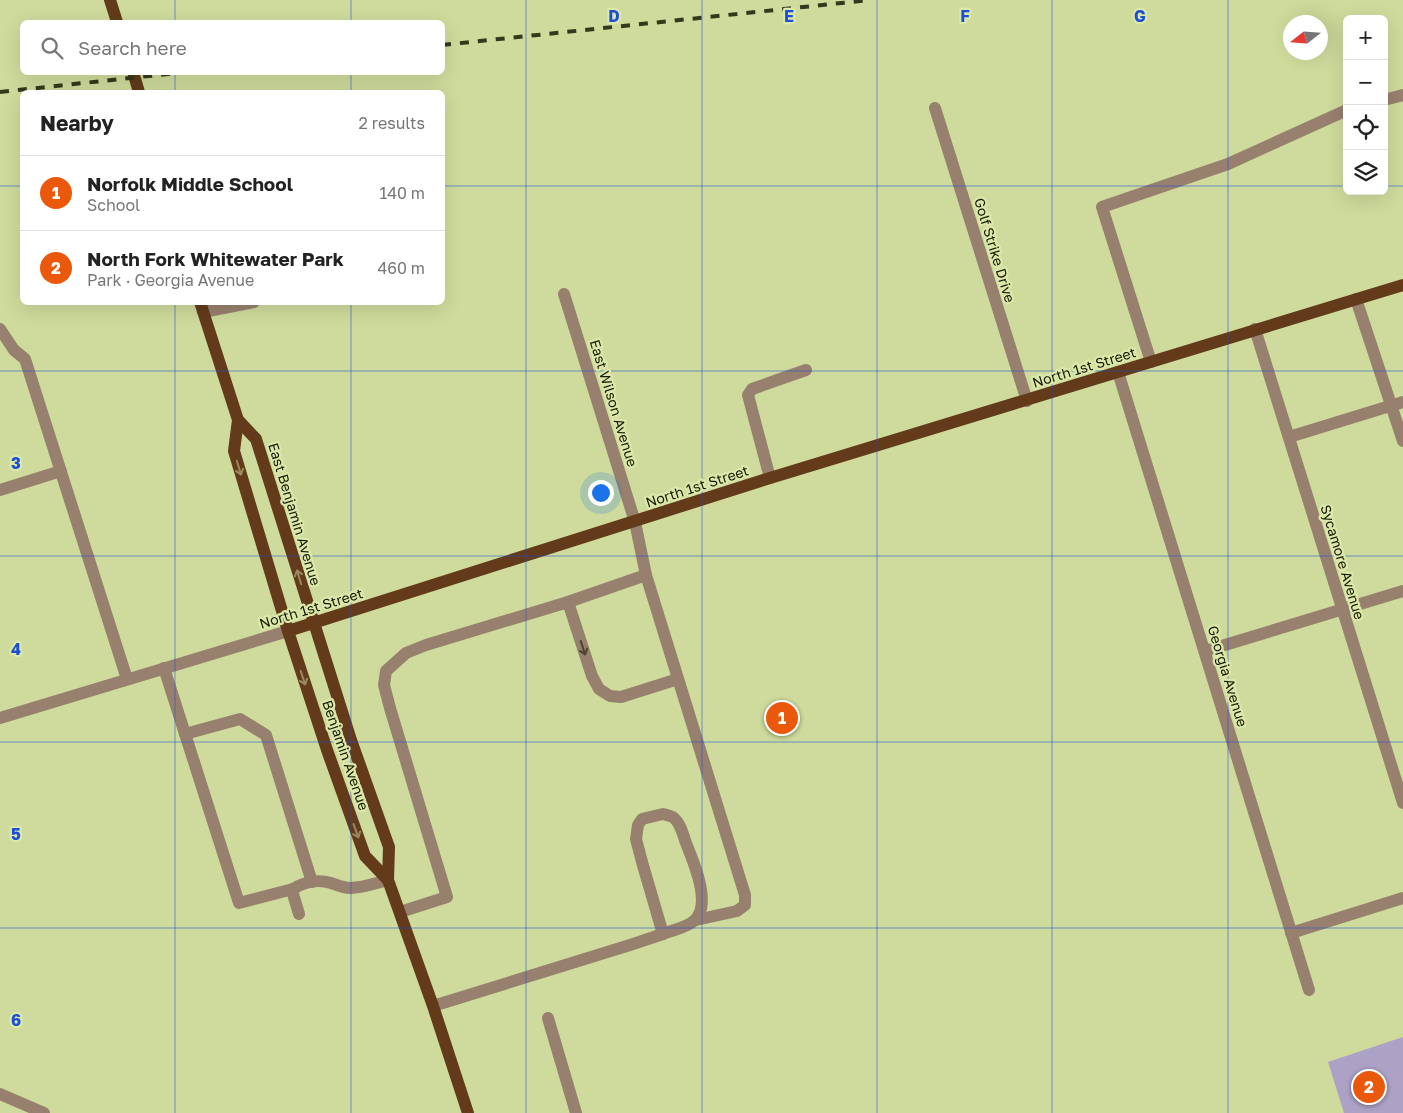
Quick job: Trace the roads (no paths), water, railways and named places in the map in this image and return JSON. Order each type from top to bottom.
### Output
[{"type":"main road","points":[[110,0],[116,20]]},
{"type":"main road","points":[[134,75],[138,90]]},
{"type":"main road","name":"North 1st Street","points":[[288,631],[770,478],[1403,285]]},
{"type":"main road","name":"East Benjamin Avenue","points":[[202,307],[238,420],[234,451],[288,631]]},
{"type":"main road","name":"East Benjamin Avenue","points":[[238,420],[256,439],[313,623]]},
{"type":"main road","name":"Benjamin Avenue","points":[[313,623],[351,740],[389,847],[388,880],[433,1006],[468,1113]]},
{"type":"main road","name":"Benjamin Avenue","points":[[288,631],[327,750],[365,856],[388,880]]},
{"type":"street","points":[[1388,99],[1403,95]]},
{"type":"street","name":"Golf Strike Drive","points":[[935,108],[1027,401]]},
{"type":"street","points":[[1151,362],[1102,207],[1228,164],[1343,112]]},
{"type":"street","name":"East Wilson Avenue","points":[[564,294],[635,522],[646,575],[745,895],[745,906],[737,911],[696,920]]},
{"type":"street","points":[[1356,299],[1397,404],[1403,441]]},
{"type":"street","points":[[202,307],[223,305]]},
{"type":"street","points":[[0,329],[14,350],[25,359],[127,679]]},
{"type":"street","name":"Sycamore Avenue","points":[[1256,329],[1403,802]]},
{"type":"street","points":[[770,478],[748,394],[752,389],[806,370]]},
{"type":"street","name":"Georgia Avenue","points":[[1118,372],[1309,990]]},
{"type":"street","points":[[1289,437],[1397,404]]},
{"type":"street","points":[[0,490],[60,471]]},
{"type":"street","points":[[400,912],[447,897],[390,708],[384,685],[386,672],[406,653],[426,645],[568,602],[646,575]]},
{"type":"street","points":[[1205,651],[1403,591]]},
{"type":"street","points":[[568,602],[592,676],[599,689],[610,696],[621,697],[678,679]]},
{"type":"street","name":"North 1st Street","points":[[0,718],[288,631]]},
{"type":"street","points":[[164,668],[239,903],[312,882],[328,882],[347,888],[355,888],[388,880]]},
{"type":"street","points":[[185,734],[240,718],[266,735],[312,882]]},
{"type":"street","points":[[433,1006],[630,945],[663,934],[687,925],[696,920],[701,908],[702,897],[694,862],[678,824],[674,818],[663,814],[642,819],[638,825],[636,839],[663,934]]},
{"type":"street","points":[[293,889],[299,914]]},
{"type":"street","points":[[1291,933],[1403,898]]},
{"type":"street","points":[[548,1018],[576,1113]]},
{"type":"street","points":[[0,1094],[44,1113]]},
{"type":"railway","points":[[445,45],[870,0]]},
{"type":"railway","points":[[0,92],[158,75]]},
{"type":"place","name":"Norfolk Middle School","points":[[782,718]]},
{"type":"place","name":"North Fork Whitewater Park","points":[[1369,1087]]}]
